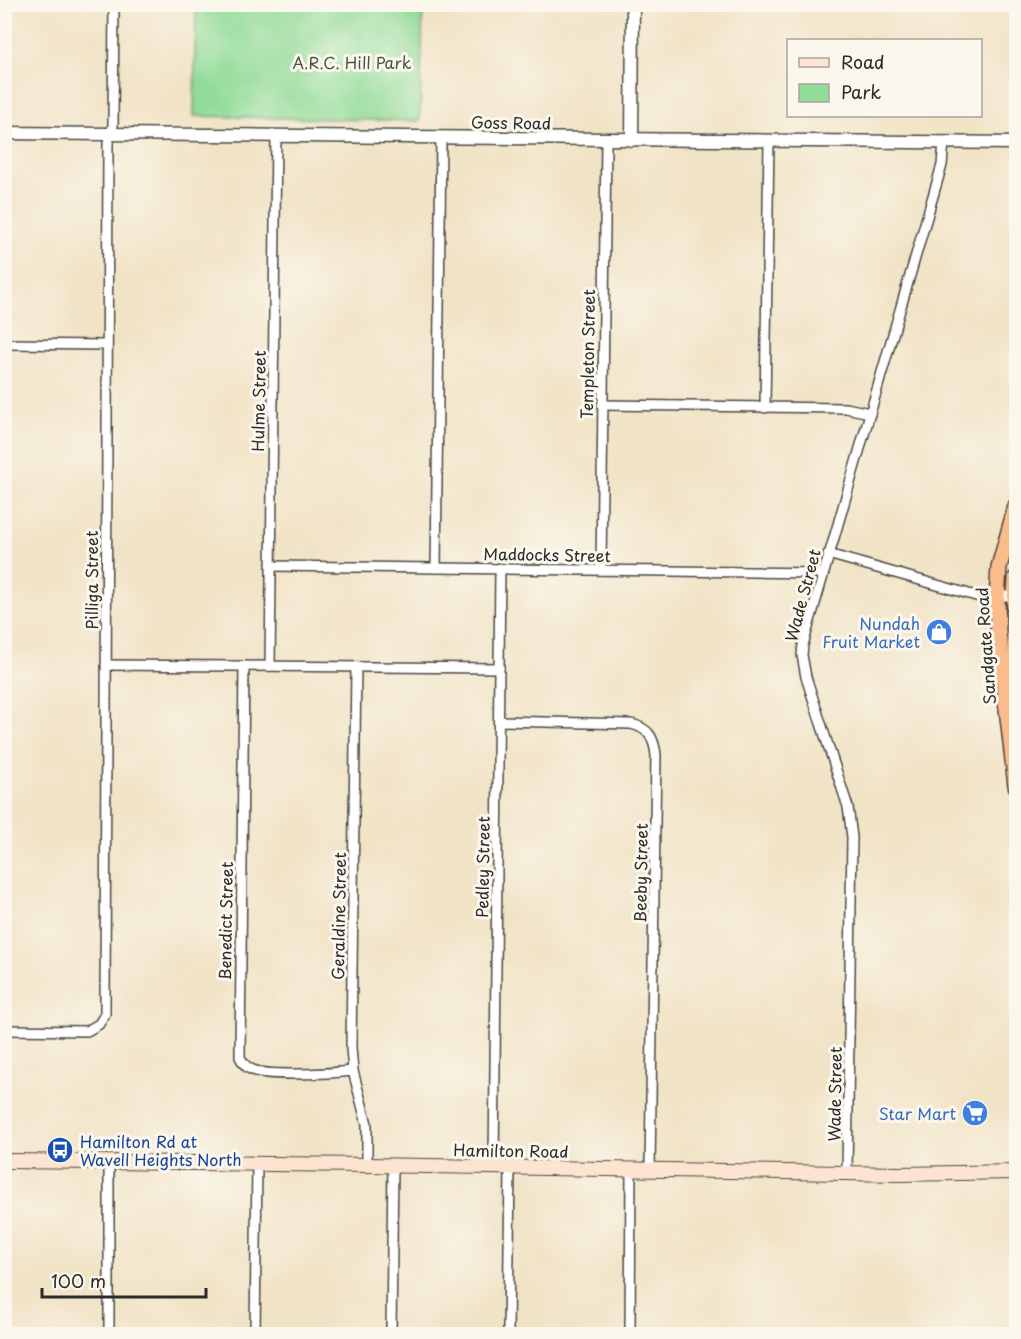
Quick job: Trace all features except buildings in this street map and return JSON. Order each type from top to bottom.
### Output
[{"type":"highway","name":"Sandgate Road","points":[[1017,506],[999,567],[996,598],[1017,786]]},
{"type":"highway","name":"Sandgate Road","points":[[1017,578],[1014,647],[1017,674]]},
{"type":"main road","name":"Hamilton Road","points":[[4,1161],[650,1168],[847,1173],[1016,1172]]},
{"type":"street","name":"Pilliga Street","points":[[4,1030],[87,1031],[104,1018],[108,143],[113,121],[114,4]]},
{"type":"street","points":[[632,140],[633,4]]},
{"type":"street","name":"Goss Road","points":[[4,133],[1017,143]]},
{"type":"street","name":"Hulme Street","points":[[270,666],[276,136]]},
{"type":"street","points":[[436,568],[441,138]]},
{"type":"street","name":"Templeton Street","points":[[601,570],[606,139]]},
{"type":"street","points":[[765,408],[770,141]]},
{"type":"street","name":"Wade Street","points":[[847,1173],[852,829],[848,807],[806,677],[802,655],[805,635],[828,554],[942,165],[944,142]]},
{"type":"street","points":[[4,344],[107,345]]},
{"type":"street","points":[[602,405],[846,408],[870,413]]},
{"type":"street","points":[[828,554],[983,598],[1016,595]]},
{"type":"street","name":"Maddocks Street","points":[[271,566],[823,573]]},
{"type":"street","name":"Pedley Street","points":[[494,1167],[500,568]]},
{"type":"street","points":[[106,665],[499,668]]},
{"type":"street","name":"Benedict Street","points":[[244,666],[240,1057],[250,1069],[261,1072],[353,1071]]},
{"type":"street","name":"Geraldine Street","points":[[356,667],[351,1048],[353,1071],[366,1115],[367,1165]]},
{"type":"street","name":"Beeby Street","points":[[499,721],[631,724],[645,729],[653,740],[656,754],[650,1168]]},
{"type":"street","points":[[109,1162],[109,1335]]},
{"type":"street","points":[[255,1335],[257,1164]]},
{"type":"street","points":[[391,1335],[393,1165]]},
{"type":"street","points":[[508,1335],[510,1167]]},
{"type":"street","points":[[630,1335],[631,1168]]},
{"type":"green space","name":"A.R.C. Hill Park","points":[[196,5],[423,5],[420,121],[194,116]]},
{"type":"place","name":"Nundah Fruit Market","points":[[939,632]]},
{"type":"place","name":"Star Mart","points":[[975,1113]]},
{"type":"place","name":"Hamilton Rd at Wavell Heights North","points":[[60,1150]]}]
